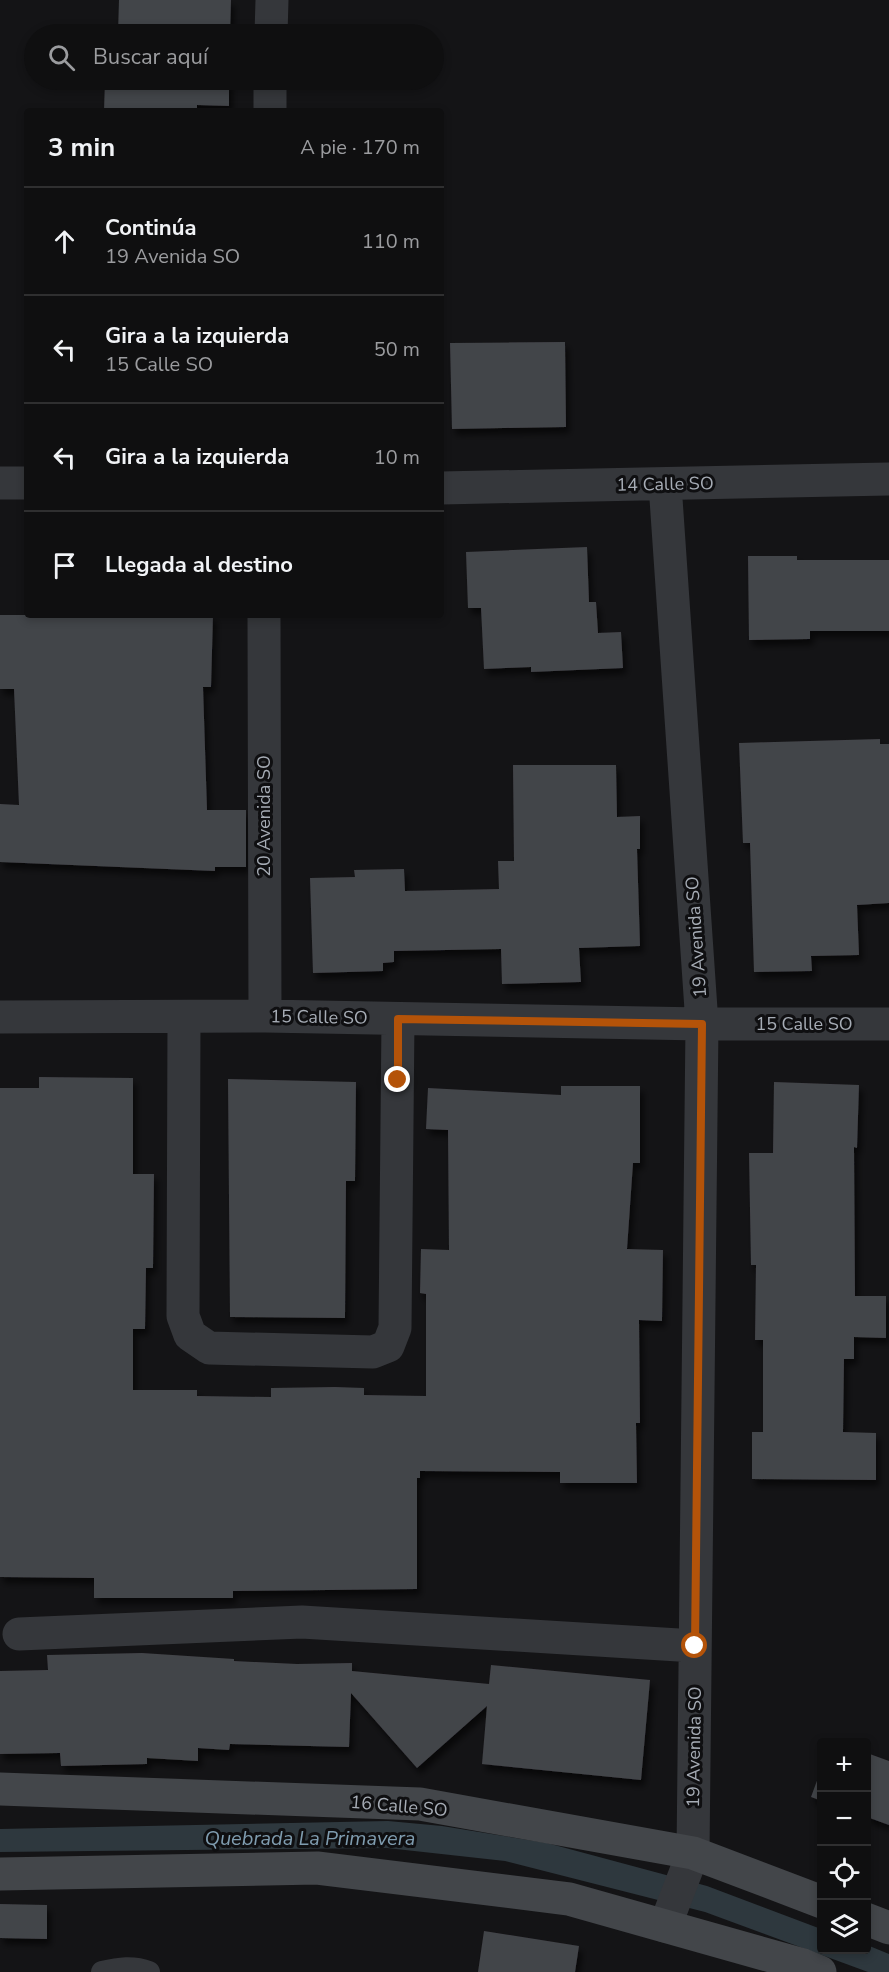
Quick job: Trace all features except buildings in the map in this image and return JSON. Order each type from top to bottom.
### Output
[{"type":"street","points":[[271,24],[272,0]]},
{"type":"street","points":[[270,90],[270,108]]},
{"type":"street","name":"14 Calle SO","points":[[444,488],[889,479]]},
{"type":"street","points":[[0,483],[24,483]]},
{"type":"street","name":"19 Avenida SO","points":[[665,484],[702,1024],[691,1857],[666,1923]]},
{"type":"street","name":"20 Avenida SO","points":[[264,618],[265,1016]]},
{"type":"street","name":"15 Calle SO","points":[[0,1017],[265,1016],[702,1024],[889,1024]]},
{"type":"street","points":[[184,1017],[183,1316],[190,1335],[209,1348],[373,1352],[388,1346],[395,1328],[398,1019]]},
{"type":"street","points":[[19,1634],[302,1622],[695,1646]]},
{"type":"street","name":"16 Calle SO","points":[[0,1789],[420,1804],[691,1857],[817,1900]]},
{"type":"street","points":[[0,1874],[317,1868],[569,1899],[666,1923],[820,1972]]},
{"type":"street","points":[[871,1921],[889,1928]]},
{"type":"lane","points":[[102,1972],[121,1967],[149,1972]]},
{"type":"water","name":"Quebrada La Primavera","points":[[388,1821],[442,1826],[547,1843],[707,1886],[817,1927],[817,1953],[705,1912],[505,1861],[387,1848],[0,1852],[0,1829]]},
{"type":"water","points":[[871,1947],[889,1954],[889,1972],[868,1972],[819,1954],[871,1954]]},
{"type":"route","points":[[398,1080],[398,1019],[702,1024],[695,1646]]}]
